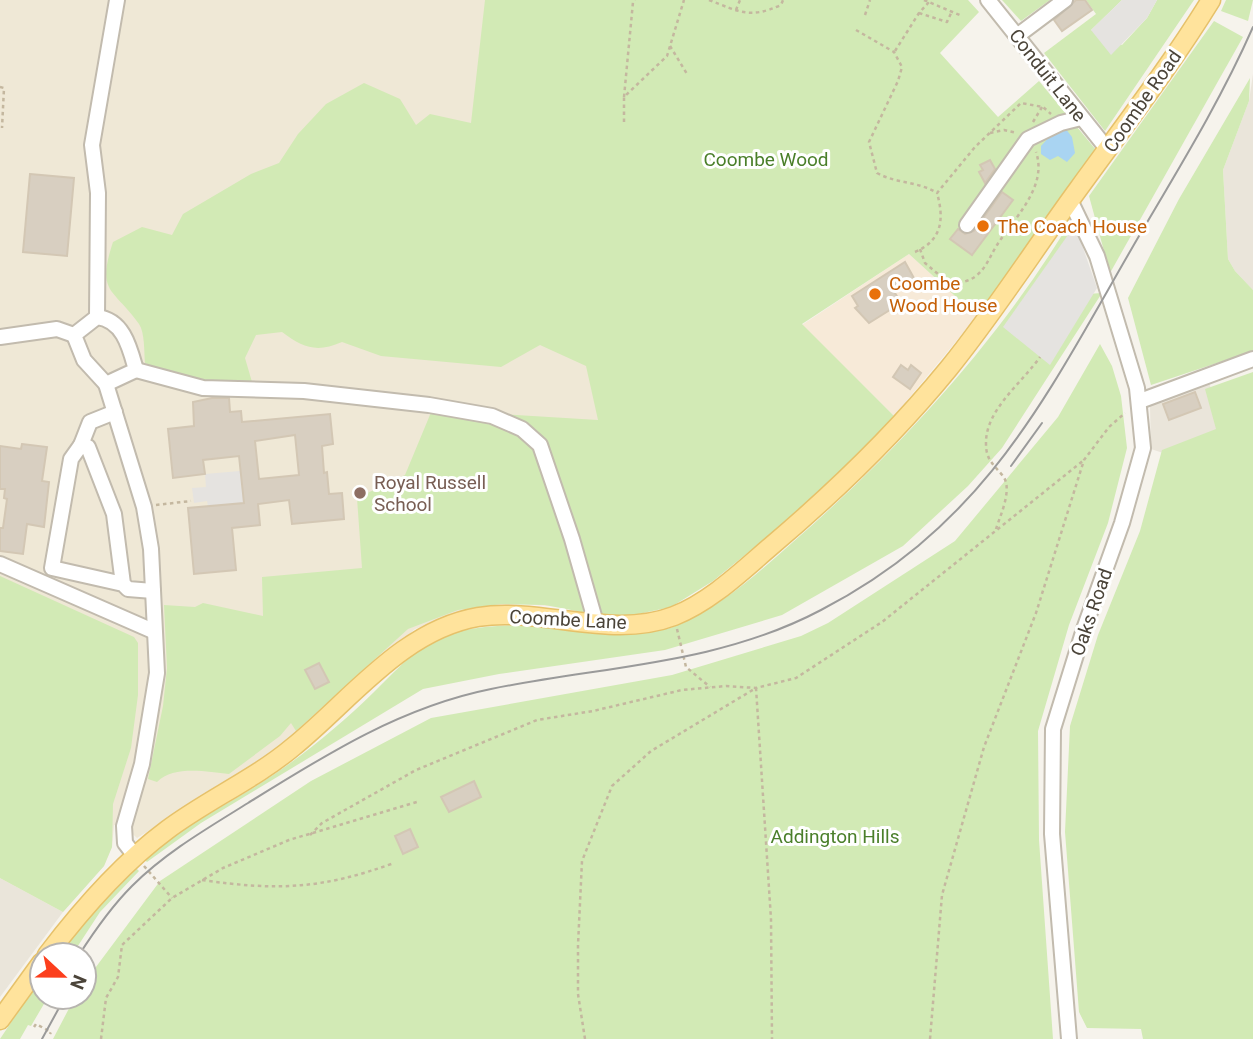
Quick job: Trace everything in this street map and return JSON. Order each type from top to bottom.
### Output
[{"type":"main road","name":"Coombe Road","points":[[1070,200],[1108,150],[1211,0]]},
{"type":"main road","name":"Coombe Lane","points":[[58,941],[135,856],[168,829],[290,751],[420,636],[475,617],[511,614],[625,624],[675,616],[706,598],[839,488],[948,369],[1028,263],[1070,200]]},
{"type":"main road","points":[[0,1020],[28,981]]},
{"type":"street","points":[[97,317],[98,193],[94,181],[92,145],[117,0]]},
{"type":"street","name":"Conduit Lane","points":[[988,0],[1108,150]]},
{"type":"street","points":[[1017,36],[1065,0]]},
{"type":"street","points":[[967,225],[1028,139],[1061,123],[1081,118]]},
{"type":"street","name":"Oaks Road","points":[[1069,1039],[1052,834],[1054,729],[1084,629],[1122,523],[1143,448],[1140,401],[1097,256],[1070,200]]},
{"type":"street","points":[[74,335],[97,317],[105,318],[125,334],[136,370]]},
{"type":"street","points":[[0,337],[57,329],[74,335],[84,360],[106,384],[144,508],[153,591],[157,673],[142,764],[124,826],[125,843],[135,856]]},
{"type":"street","points":[[1140,401],[1253,359]]},
{"type":"street","points":[[106,384],[136,370],[203,388],[304,391],[429,405],[492,416],[522,429],[540,445],[596,623]]},
{"type":"street","points":[[115,412],[90,422],[81,445],[71,459],[52,568],[123,584],[128,589],[153,591]]},
{"type":"street","points":[[81,445],[89,447],[114,514],[123,584]]},
{"type":"street","points":[[0,564],[153,631]]},
{"type":"path","points":[[624,122],[625,67],[632,2],[635,0]]},
{"type":"path","points":[[624,97],[667,56],[684,0]]},
{"type":"path","points":[[709,0],[736,11],[761,14],[782,5],[783,0]]},
{"type":"path","points":[[736,11],[740,0]]},
{"type":"path","points":[[865,15],[870,0]]},
{"type":"path","points":[[924,0],[962,16]]},
{"type":"path","points":[[894,52],[929,2]]},
{"type":"path","points":[[919,13],[947,22],[952,11]]},
{"type":"path","points":[[856,30],[894,52],[902,67],[869,142],[877,173],[894,182],[925,186],[937,193],[942,225],[915,252]]},
{"type":"path","points":[[670,46],[687,74]]},
{"type":"path","points":[[0,87],[4,88],[2,128]]},
{"type":"path","points":[[937,193],[975,147],[1021,103],[1043,107],[1061,123]]},
{"type":"path","points":[[920,249],[925,263],[950,284],[962,283],[982,269],[1031,195],[1038,172],[1038,155],[1028,139],[1004,130],[990,133]]},
{"type":"path","points":[[996,529],[1005,501],[1006,483],[988,459],[985,442],[992,418],[1040,357]]},
{"type":"path","points":[[585,1039],[578,957],[582,862],[612,786],[651,751],[756,688],[796,678],[882,622],[1084,460],[1109,427],[1140,401]]},
{"type":"path","points":[[930,1039],[942,895],[984,747],[1036,613],[1084,460]]},
{"type":"path","points":[[144,508],[191,501]]},
{"type":"path","points":[[675,616],[685,667],[712,688]]},
{"type":"path","points":[[310,835],[322,823],[416,770],[537,720],[593,711],[682,690],[726,686],[756,688]]},
{"type":"path","points":[[756,688],[771,919],[772,1039]]},
{"type":"path","points":[[101,1039],[106,998],[118,977],[122,944],[172,898],[200,880],[249,856],[420,801]]},
{"type":"path","points":[[135,856],[172,898]]},
{"type":"path","points":[[200,880],[259,888],[317,886],[394,863]]},
{"type":"path","points":[[34,1027],[36,1024],[51,1032],[50,1034]]},
{"type":"shaded area","name":"Royal Russell School","points":[[0,0],[579,0],[625,612],[524,604],[473,610],[415,629],[285,744],[236,777],[137,838],[124,826],[114,825],[112,847],[104,866],[63,912],[0,878]]},
{"type":"shaded area","points":[[1122,0],[1157,0],[1147,18],[1111,55],[1091,30]]},
{"type":"shaded area","points":[[1253,74],[1253,290],[1228,259],[1223,170],[1249,101]]},
{"type":"shaded area","points":[[1075,225],[1097,288],[1050,365],[1003,327]]},
{"type":"shaded area","points":[[909,254],[977,316],[894,416],[802,325]]},
{"type":"shaded area","points":[[1209,383],[1228,433],[1172,456],[1151,449],[1150,406]]},
{"type":"shaded area","points":[[240,471],[244,503],[208,506],[207,501],[194,503],[192,488],[206,487],[205,474]]},
{"type":"shaded area","points":[[0,878],[63,912],[42,941],[28,941],[28,959],[0,997]]},
{"type":"green space","name":"Coombe Wood","points":[[485,0],[968,0],[979,12],[940,53],[998,117],[1039,81],[1096,150],[977,316],[909,254],[802,324],[894,416],[838,479],[713,581],[671,607],[629,616],[587,613],[545,605],[502,604],[458,610],[408,629],[296,731],[291,723],[280,736],[229,774],[181,771],[157,782],[148,779],[163,706],[167,668],[164,605],[195,607],[203,603],[263,616],[262,577],[362,568],[357,498],[405,475],[432,410],[598,420],[586,366],[540,345],[501,367],[381,356],[342,342],[325,347],[310,347],[282,332],[256,335],[245,358],[252,382],[181,379],[145,363],[141,328],[115,296],[107,281],[108,259],[113,242],[142,227],[172,235],[183,214],[251,174],[279,163],[298,134],[326,104],[364,83],[400,99],[416,125],[430,114],[471,123]]},
{"type":"green space","points":[[1002,0],[1050,0],[1021,21]]},
{"type":"green space","points":[[1086,0],[1122,0],[1091,30],[1122,45],[1147,18],[1157,0],[1194,0],[1105,131],[1044,53],[1096,14]]},
{"type":"green space","points":[[1226,0],[1253,0],[1248,21],[1221,11]]},
{"type":"green space","points":[[1214,21],[1243,37],[1110,273],[1089,196]]},
{"type":"green space","points":[[1250,78],[1249,101],[1223,170],[1228,259],[1253,290],[1253,351],[1151,385],[1128,298],[1179,199]]},
{"type":"green space","points":[[1072,219],[1073,239],[1087,294],[1102,293],[1002,448],[968,486],[903,546],[782,615],[665,650],[499,674],[423,689],[201,823],[147,862],[144,859],[183,830],[269,778],[301,755],[346,718],[413,655],[434,640],[460,631],[515,625],[658,630],[690,619],[737,590],[833,506],[909,431],[980,350],[1013,307]]},
{"type":"green space","name":"Addington Hills","points":[[1100,344],[1112,366],[1121,396],[1127,448],[1108,523],[1069,625],[1038,731],[1039,840],[1053,1039],[53,1039],[68,1011],[98,1011],[98,964],[160,881],[311,781],[431,718],[672,675],[801,636],[828,623],[955,541],[1058,417]]},
{"type":"green space","points":[[1253,372],[1253,1039],[1143,1039],[1141,1029],[1087,1028],[1079,1012],[1065,832],[1070,726],[1098,635],[1140,531],[1162,450],[1216,429],[1205,389]]},
{"type":"green space","points":[[0,576],[134,637],[138,643],[138,695],[131,748],[113,804],[112,847],[104,866],[63,912],[0,878]]},
{"type":"green space","points":[[134,866],[139,871],[100,912],[81,941],[69,941]]},
{"type":"green space","points":[[28,997],[28,1011],[40,1011],[31,1026],[28,1025],[20,1039],[0,1039]]},
{"type":"water","points":[[1065,128],[1072,137],[1075,153],[1067,162],[1058,156],[1050,160],[1041,154],[1041,146],[1052,134]]},
{"type":"building","points":[[1076,0],[1085,0],[1092,10],[1062,31],[1054,20]]},
{"type":"building","points":[[990,160],[995,169],[985,183],[979,172],[983,170],[980,165]]},
{"type":"building","points":[[30,174],[74,178],[67,256],[23,252]]},
{"type":"building","name":"The Coach House","points":[[1002,192],[1013,200],[972,255],[950,239],[958,229],[965,234],[974,231]]},
{"type":"building","name":"Coombe Wood House","points":[[905,262],[915,280],[895,293],[901,303],[869,323],[855,308],[858,306],[852,296]]},
{"type":"building","points":[[901,365],[908,370],[911,365],[921,373],[910,389],[893,377]]},
{"type":"building","points":[[1195,392],[1201,408],[1169,420],[1163,404]]},
{"type":"building","points":[[229,398],[230,412],[241,411],[242,422],[330,414],[333,444],[322,446],[324,473],[327,472],[329,494],[342,493],[344,519],[292,524],[289,500],[258,504],[260,525],[232,528],[236,570],[194,574],[188,508],[244,503],[239,456],[203,460],[205,474],[173,478],[168,429],[194,426],[193,402]],"holes":[[[295,435],[299,475],[259,479],[255,441]]]},
{"type":"building","points":[[22,444],[47,447],[42,481],[49,482],[44,527],[27,524],[23,554],[0,551],[0,528],[3,528],[7,499],[4,498],[5,489],[0,489],[0,446],[21,449]]},
{"type":"building","points":[[319,663],[329,682],[315,689],[305,670]]},
{"type":"building","points":[[474,781],[481,797],[449,812],[441,797]]},
{"type":"building","points":[[410,829],[418,847],[403,854],[395,836]]},
{"type":"tram line","points":[[88,941],[132,886],[173,851],[277,785],[395,720],[458,697],[491,689],[659,662],[741,642],[782,628],[821,610],[879,575],[929,536],[972,494],[1043,400],[1199,133],[1253,27]]},
{"type":"tram line","points":[[1011,466],[1042,423]]},
{"type":"tram line","points":[[42,1039],[57,1011]]},
{"type":"place","name":"The Coach House","points":[[983,226]]},
{"type":"place","name":"Coombe Wood House","points":[[875,294]]},
{"type":"place","name":"Royal Russell School","points":[[360,493]]}]
